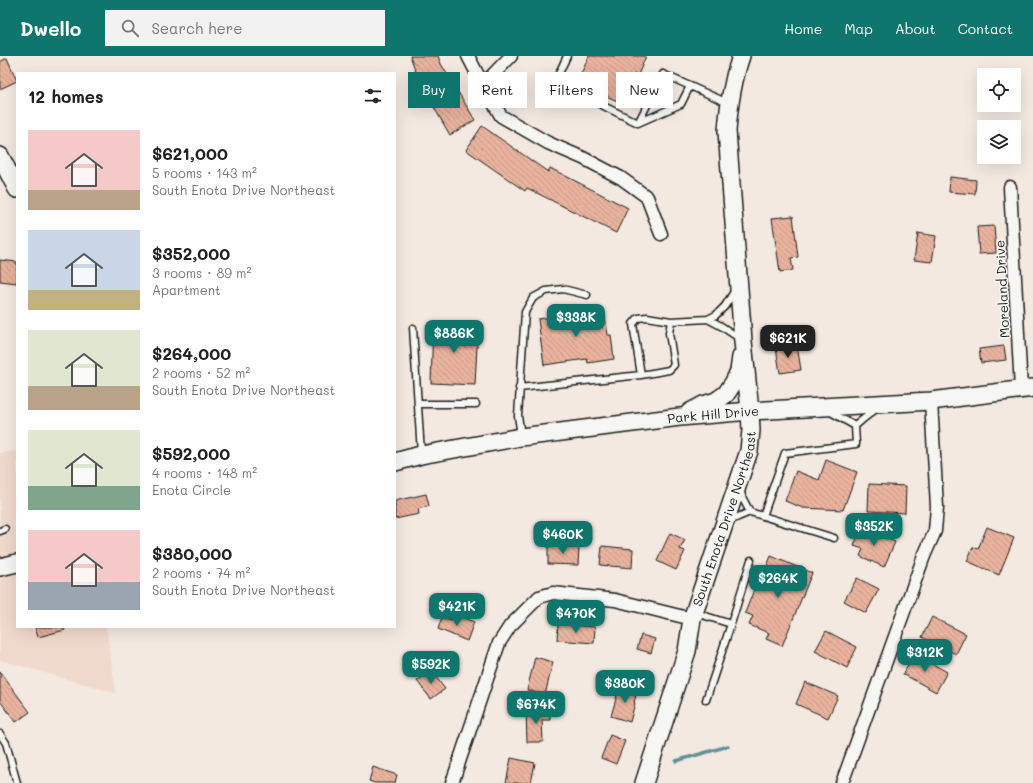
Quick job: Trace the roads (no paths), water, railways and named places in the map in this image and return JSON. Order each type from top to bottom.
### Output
[{"type":"main road","name":"South Enota Drive Northeast","points":[[644,783],[687,651],[693,616],[749,451],[751,430],[750,411],[738,285],[727,131],[729,104],[735,74],[741,56]]},
{"type":"main road","points":[[0,156],[9,182]]},
{"type":"main road","points":[[680,418],[703,405],[716,401],[726,394],[739,371],[743,341]]},
{"type":"main road","name":"Park Hill Drive","points":[[396,462],[421,455],[521,437],[680,418],[750,411],[931,401],[1027,388]]},
{"type":"main road","points":[[0,567],[16,563]]},
{"type":"street","points":[[468,56],[476,72]]},
{"type":"street","points":[[496,72],[511,56]]},
{"type":"street","points":[[496,108],[501,116],[548,143],[583,158],[622,178],[647,197],[661,234]]},
{"type":"street","name":"Moreland Drive","points":[[1010,187],[1027,388]]},
{"type":"street","points":[[842,783],[921,563],[935,531],[937,507],[931,401]]},
{"type":"street","points":[[452,783],[499,643],[510,626],[539,597],[553,593],[615,600],[693,616]]},
{"type":"lane","points":[[568,56],[555,82],[638,123]]},
{"type":"lane","points":[[638,123],[664,74],[729,104]]},
{"type":"lane","points":[[638,123],[681,104],[690,86]]},
{"type":"lane","points":[[641,374],[633,324],[638,318],[647,317],[671,321],[708,319],[716,315],[725,306],[738,285]]},
{"type":"lane","points":[[521,437],[518,416],[525,312],[533,298],[546,291],[563,289],[587,295]]},
{"type":"lane","points":[[708,319],[743,341]]},
{"type":"lane","points":[[519,388],[669,370],[674,365],[669,334],[671,321]]},
{"type":"lane","points":[[413,328],[421,455]]},
{"type":"lane","points":[[418,404],[476,404]]},
{"type":"lane","points":[[855,426],[882,404]]},
{"type":"lane","points":[[824,407],[855,426]]},
{"type":"lane","points":[[763,516],[785,453],[856,444],[855,426]]},
{"type":"lane","points":[[738,482],[743,499],[750,512]]},
{"type":"lane","points":[[724,525],[750,512],[834,538]]},
{"type":"lane","points":[[706,700],[751,560]]},
{"type":"lane","points":[[693,616],[731,624]]},
{"type":"lane","points":[[0,734],[6,743],[17,783]]},
{"type":"waterway","points":[[676,761],[728,746]]}]
